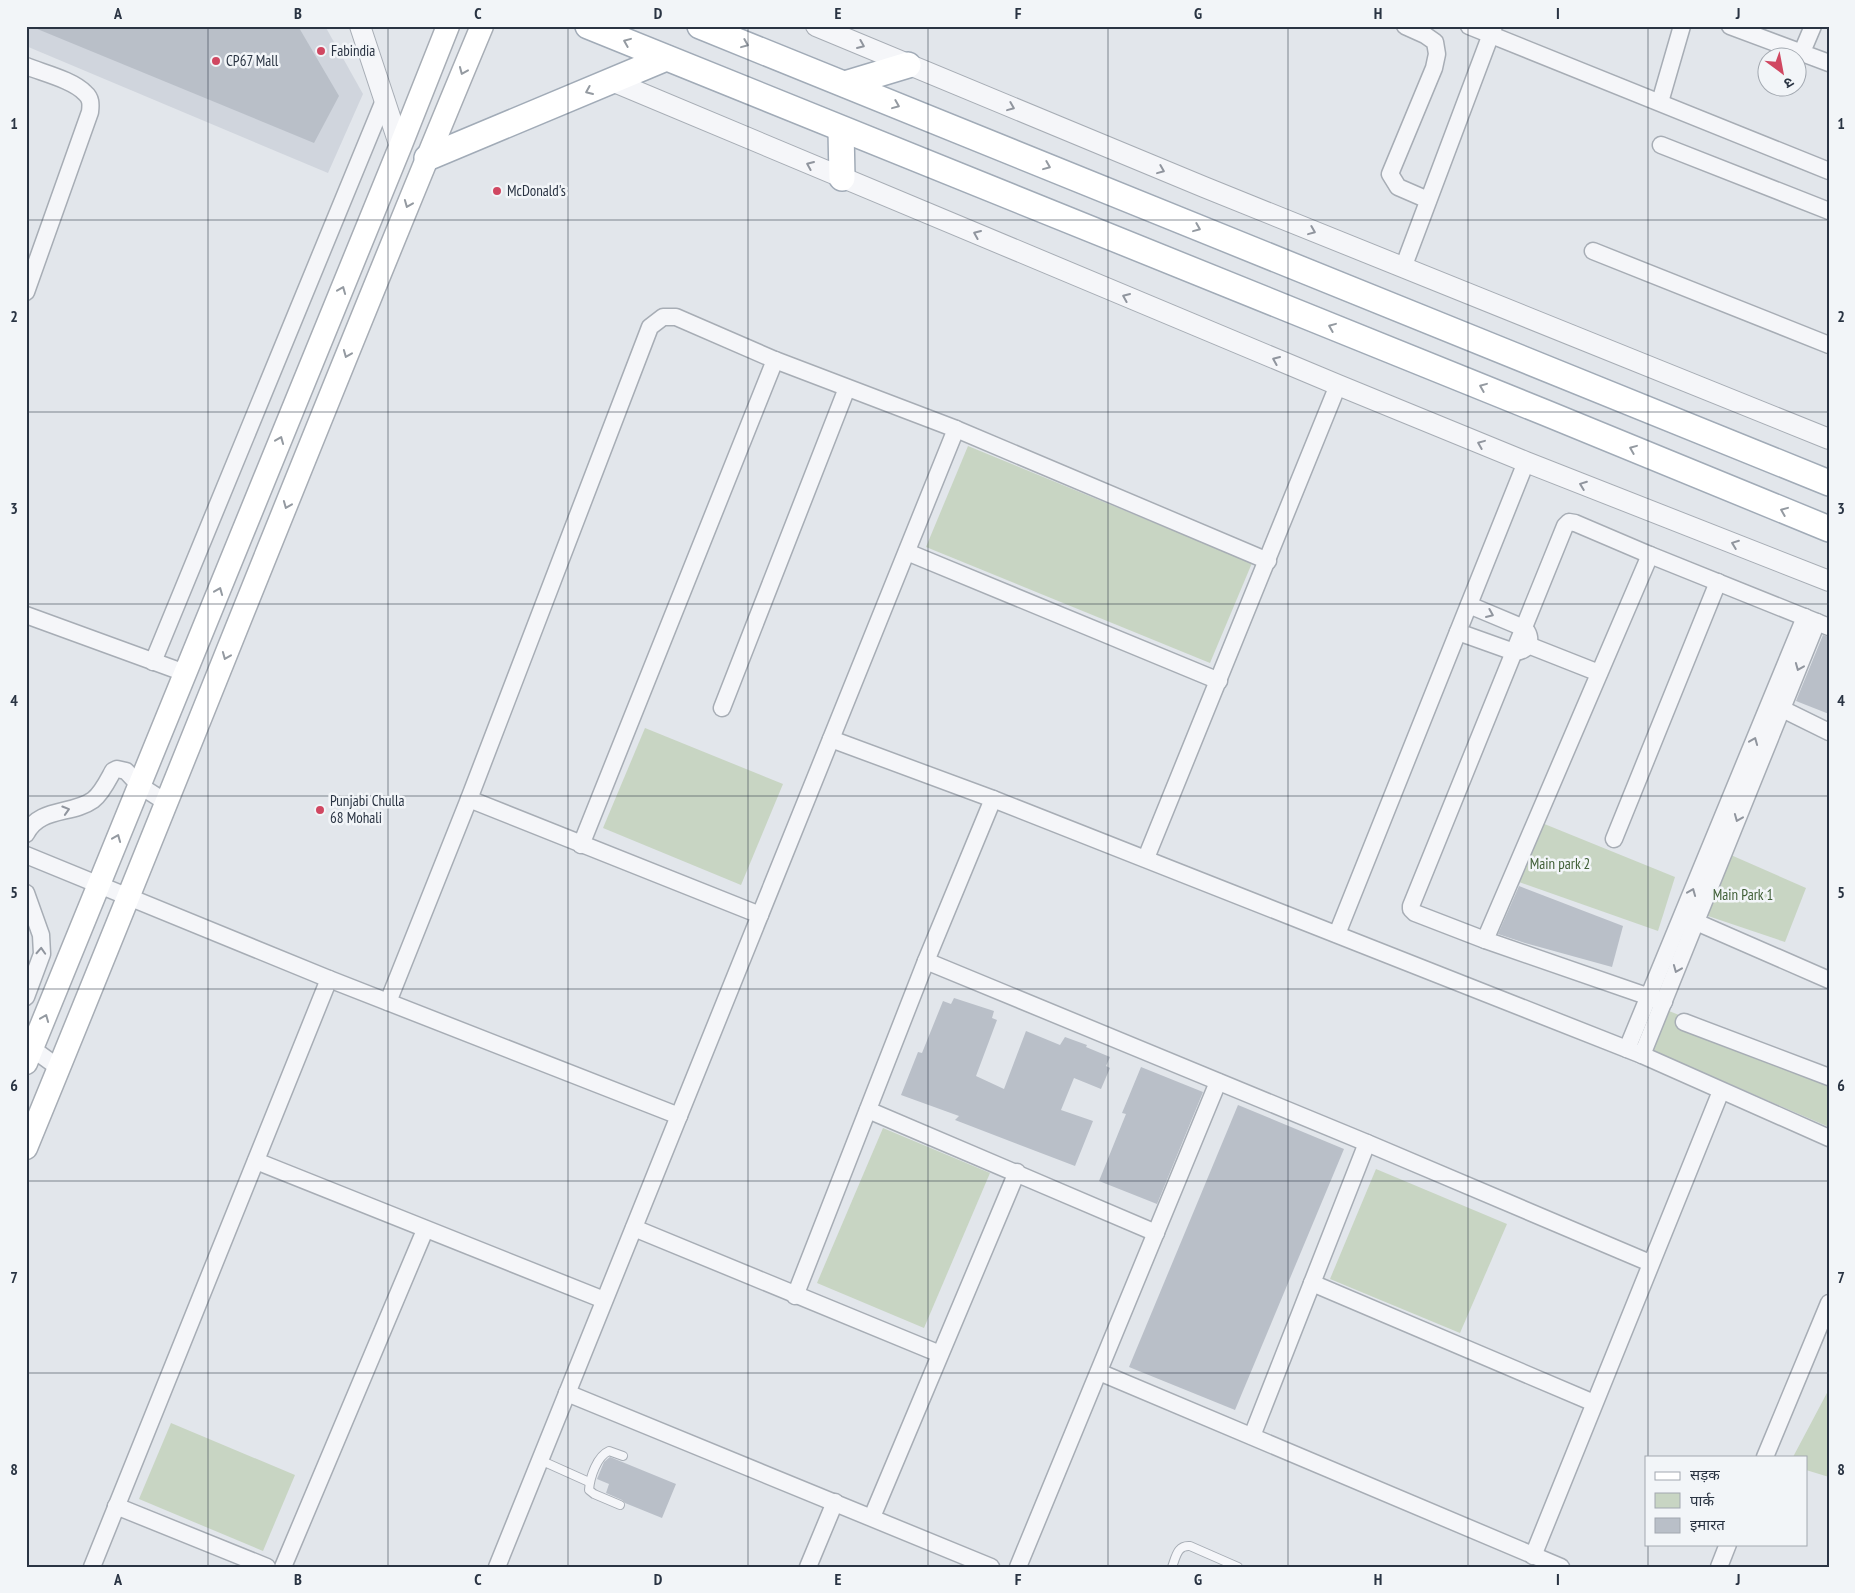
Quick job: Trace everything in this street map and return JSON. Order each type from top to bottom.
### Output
[{"type":"main road","points":[[28,1052],[99,884],[448,26]]},
{"type":"main road","points":[[26,1148],[482,26]]},
{"type":"main road","points":[[588,26],[1537,409],[1829,529]]},
{"type":"main road","points":[[702,27],[1829,483]]},
{"type":"main road","points":[[427,158],[666,58]]},
{"type":"main road","points":[[845,84],[908,65]]},
{"type":"main road","points":[[842,130],[842,178]]},
{"type":"street","points":[[360,26],[400,147]]},
{"type":"street","points":[[816,26],[1403,268],[1829,439]]},
{"type":"street","points":[[1405,26],[1435,42],[1438,54],[1390,174],[1398,187],[1428,200]]},
{"type":"street","points":[[1469,26],[1492,31],[1829,171]]},
{"type":"street","points":[[1660,102],[1682,26]]},
{"type":"street","points":[[1730,26],[1791,48]]},
{"type":"street","points":[[1804,48],[1813,26]]},
{"type":"street","points":[[1403,268],[1492,31]]},
{"type":"street","points":[[1808,54],[1829,63]]},
{"type":"street","points":[[26,66],[76,86],[87,94],[91,102],[90,112],[26,292]]},
{"type":"street","points":[[612,81],[1338,385],[1829,582]]},
{"type":"street","points":[[153,662],[384,98]]},
{"type":"street","points":[[1661,145],[1829,211]]},
{"type":"street","points":[[1594,251],[1829,344]]},
{"type":"street","points":[[388,1002],[469,799],[650,327],[663,317],[676,318],[775,360],[956,429],[1268,560]]},
{"type":"street","points":[[582,845],[775,360]]},
{"type":"street","points":[[1146,858],[1338,385]]},
{"type":"street","points":[[722,708],[847,388]]},
{"type":"street","points":[[497,1567],[956,429]]},
{"type":"street","points":[[1337,934],[1526,462]]},
{"type":"street","points":[[1635,1052],[1776,706],[1817,622],[1650,555],[1575,522],[1569,522],[1565,526],[1524,628],[1521,648],[1411,909],[1415,913],[1485,940],[1656,1000]]},
{"type":"street","points":[[907,552],[1219,681]]},
{"type":"street","points":[[1485,940],[1650,555]]},
{"type":"street","points":[[1614,839],[1718,582]]},
{"type":"street","points":[[1469,605],[1524,628]]},
{"type":"street","points":[[26,615],[185,673]]},
{"type":"street","points":[[1458,632],[1521,648],[1599,673]]},
{"type":"street","points":[[1776,706],[1829,732]]},
{"type":"street","points":[[831,739],[1146,858],[1635,1052],[1829,1138]]},
{"type":"street","points":[[26,834],[34,822],[42,817],[88,803],[96,798],[113,771],[117,769],[126,771],[139,785],[167,802]]},
{"type":"street","points":[[469,799],[760,915]]},
{"type":"street","points":[[795,1296],[926,961],[993,799]]},
{"type":"street","points":[[26,855],[329,979],[679,1116]]},
{"type":"street","points":[[26,893],[41,935],[42,954],[26,996]]},
{"type":"street","points":[[1689,919],[1829,980]]},
{"type":"street","points":[[926,961],[1367,1143],[1650,1263]]},
{"type":"street","points":[[92,1567],[329,979]]},
{"type":"street","points":[[1684,1022],[1829,1077]]},
{"type":"street","points":[[28,1052],[59,1068]]},
{"type":"street","points":[[1018,1567],[1218,1082]]},
{"type":"street","points":[[1533,1556],[1721,1090]]},
{"type":"street","points":[[868,1110],[1017,1172],[1156,1233]]},
{"type":"street","points":[[1252,1436],[1367,1143]]},
{"type":"street","points":[[256,1161],[604,1300]]},
{"type":"street","points":[[872,1517],[1017,1172]]},
{"type":"street","points":[[634,1228],[795,1296],[940,1354]]},
{"type":"street","points":[[283,1567],[425,1230]]},
{"type":"street","points":[[1312,1283],[1594,1403]]},
{"type":"street","points":[[1765,1456],[1829,1304]]},
{"type":"street","points":[[1099,1372],[1561,1567]]},
{"type":"street","points":[[567,1392],[990,1567]]},
{"type":"street","points":[[808,1567],[835,1502]]},
{"type":"street","points":[[116,1506],[267,1567]]},
{"type":"street","points":[[1719,1567],[1727,1546]]},
{"type":"lane","points":[[620,1506],[594,1494],[589,1490],[589,1482],[601,1455],[609,1451],[623,1456]]},
{"type":"lane","points":[[540,1460],[589,1482]]},
{"type":"lane","points":[[1172,1567],[1181,1547],[1185,1546],[1190,1546],[1238,1567]]},
{"type":"shaded area","name":"CP67 Mall","points":[[26,26],[325,26],[363,94],[328,173],[26,46]]},
{"type":"green space","points":[[968,446],[1252,563],[1210,663],[926,547]]},
{"type":"green space","points":[[645,728],[783,784],[741,885],[603,828]]},
{"type":"green space","name":"Main park 2","points":[[1542,823],[1675,877],[1658,931],[1516,881]]},
{"type":"green space","name":"Main Park 1","points":[[1724,852],[1806,888],[1785,942],[1702,914]]},
{"type":"green space","points":[[1664,1009],[1829,1075],[1829,1127],[1649,1049]]},
{"type":"green space","points":[[883,1128],[990,1173],[924,1328],[817,1283]]},
{"type":"green space","points":[[1376,1169],[1507,1224],[1460,1333],[1330,1279]]},
{"type":"green space","points":[[1828,1391],[1829,1477],[1808,1471],[1808,1456],[1794,1456]]},
{"type":"green space","points":[[171,1423],[295,1475],[263,1551],[139,1499]]},
{"type":"building","name":"CP67 Mall","points":[[30,26],[298,26],[339,96],[314,143]]},
{"type":"building","points":[[1823,635],[1829,637],[1829,714],[1796,701]]},
{"type":"building","points":[[1519,886],[1623,926],[1612,967],[1498,934]]},
{"type":"building","points":[[954,998],[994,1011],[992,1018],[997,1020],[976,1076],[1004,1089],[1026,1031],[1060,1045],[1065,1037],[1087,1045],[1086,1047],[1110,1057],[1106,1066],[1110,1068],[1101,1089],[1074,1078],[1061,1110],[1093,1121],[1075,1166],[955,1120],[959,1116],[901,1095],[918,1052],[922,1053],[943,1001],[951,1004]]},
{"type":"building","points":[[1141,1067],[1203,1092],[1157,1204],[1099,1181],[1126,1114],[1122,1113]]},
{"type":"building","points":[[1238,1105],[1344,1149],[1235,1410],[1129,1367]]},
{"type":"building","points":[[610,1457],[676,1484],[662,1518],[606,1493],[609,1484],[597,1479],[604,1462]]},
{"type":"place","name":"Fabindia","points":[[321,51]]},
{"type":"place","name":"CP67 Mall","points":[[216,61]]},
{"type":"place","name":"McDonald's","points":[[497,191]]},
{"type":"place","name":"Punjabi Chulla 68 Mohali","points":[[320,810]]}]
